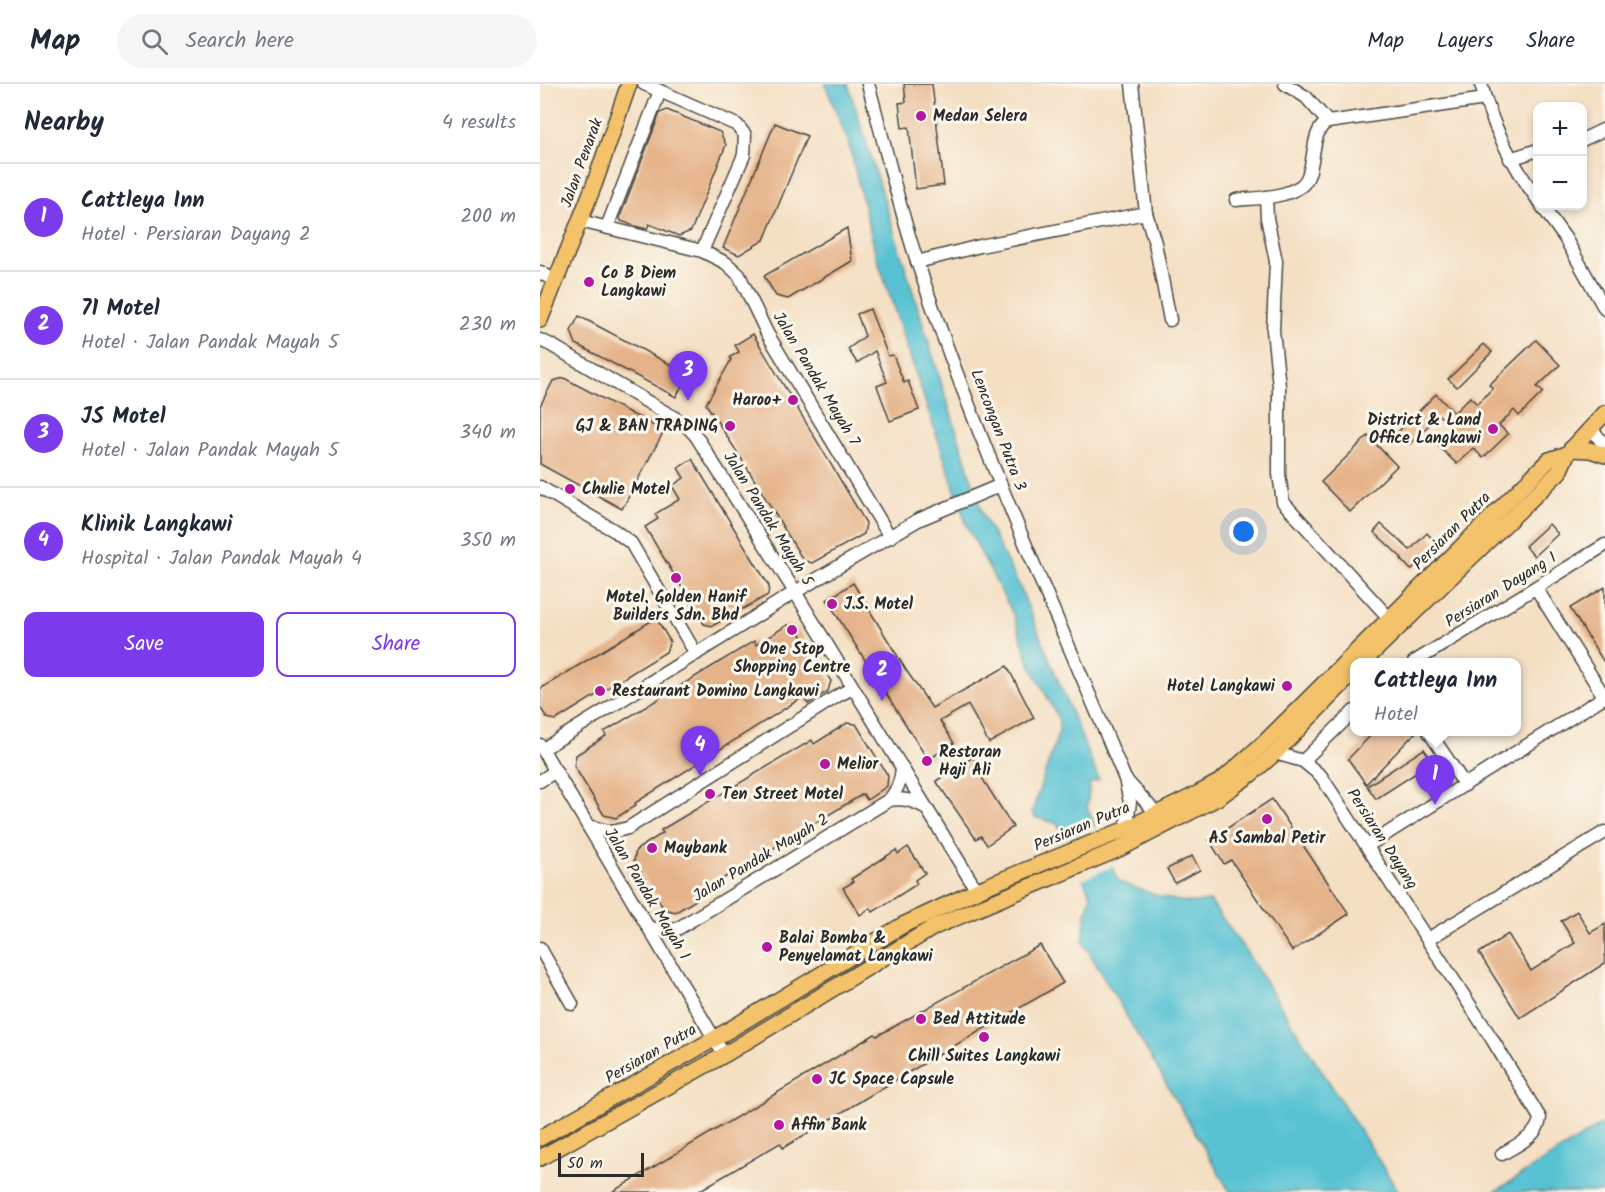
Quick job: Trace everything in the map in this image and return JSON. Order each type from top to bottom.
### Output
[{"type":"main road","name":"Jalan Penarak","points":[[540,320],[580,220],[629,84]]},
{"type":"main road","name":"Persiaran Putra","points":[[1368,658],[1559,472],[1569,452],[1605,413]]},
{"type":"main road","points":[[1569,452],[1590,450],[1605,455]]},
{"type":"main road","name":"Persiaran Putra","points":[[1119,837],[1157,814],[1221,781],[1244,762],[1549,460],[1569,452]]},
{"type":"main road","name":"Persiaran Putra","points":[[540,1158],[724,1055],[934,927],[1119,837],[1219,797],[1275,753],[1350,676]]},
{"type":"main road","name":"Persiaran Putra","points":[[540,1138],[714,1039],[903,926],[977,891],[1066,863]]},
{"type":"main road","points":[[790,993],[799,1010]]},
{"type":"street","points":[[644,84],[736,125],[745,135],[744,155],[702,251]]},
{"type":"street","name":"Lencongan Putra 3","points":[[868,84],[917,262],[1002,485],[1125,779]]},
{"type":"street","points":[[1132,84],[1146,213],[1155,243],[1170,320]]},
{"type":"street","points":[[1285,84],[1306,97],[1328,122]]},
{"type":"street","points":[[1481,84],[1510,159],[1533,193]]},
{"type":"street","points":[[607,227],[660,91]]},
{"type":"street","points":[[1236,200],[1289,192],[1302,185],[1308,177],[1319,131],[1323,124],[1485,99]]},
{"type":"street","points":[[1587,138],[1605,129]]},
{"type":"street","points":[[1510,159],[1533,152]]},
{"type":"street","points":[[1266,197],[1276,261],[1273,330],[1279,386],[1279,474],[1283,502],[1389,618]]},
{"type":"street","points":[[1545,210],[1565,238],[1605,309]]},
{"type":"street","points":[[917,262],[980,246],[1146,213]]},
{"type":"street","name":"Jalan Pandak Mayah 7","points":[[580,220],[702,251],[726,263],[739,275],[767,333],[890,537]]},
{"type":"street","points":[[540,272],[555,281]]},
{"type":"street","name":"Jalan Pandak Mayah 5","points":[[540,340],[692,429],[795,592],[977,891]]},
{"type":"street","points":[[1591,428],[1605,446]]},
{"type":"street","points":[[541,747],[918,520],[1002,485]]},
{"type":"street","points":[[540,487],[615,531],[631,543],[696,654]]},
{"type":"street","name":"Persiaran Dayang 1","points":[[1422,658],[1605,545]]},
{"type":"street","points":[[1367,846],[1605,698],[1536,588]]},
{"type":"street","points":[[588,826],[612,832],[628,828],[839,695],[854,688]]},
{"type":"street","points":[[1275,753],[1303,760],[1350,715]]},
{"type":"street","points":[[1432,736],[1465,785]]},
{"type":"street","name":"Jalan Pandak Mayah 1","points":[[541,747],[724,1055]]},
{"type":"street","name":"Persiaran Dayang","points":[[1303,760],[1321,776],[1428,939],[1540,1118],[1540,1125],[1534,1134],[1502,1154]]},
{"type":"street","points":[[889,800],[901,781],[902,767]]},
{"type":"street","points":[[540,781],[556,771]]},
{"type":"street","points":[[1125,779],[1157,814]]},
{"type":"street","points":[[1119,837],[1130,802],[1125,779]]},
{"type":"street","points":[[889,800],[901,798],[913,800],[926,807]]},
{"type":"street","name":"Jalan Pandak Mayah 2","points":[[648,927],[663,931],[677,929],[889,800]]},
{"type":"street","points":[[1428,939],[1605,832]]},
{"type":"street","points":[[540,948],[572,1004]]},
{"type":"water","points":[[825,84],[848,84],[982,513],[1020,587],[1099,780],[1090,783],[1087,807],[1118,880],[1177,901],[1210,901],[1245,950],[1399,1192],[1230,1192],[1083,942],[1086,914],[1091,896],[1058,824],[1035,817],[1032,812],[1059,731],[1059,720],[1029,662],[1014,616],[967,526],[876,255],[848,141]]},
{"type":"water","points":[[1605,1122],[1605,1192],[1494,1192]]},
{"type":"pier","points":[[1098,825],[1115,865],[1081,880],[1062,840]]},
{"type":"building","points":[[904,84],[932,84],[944,185],[916,189],[909,127],[902,128],[899,103],[906,102]]},
{"type":"building","points":[[667,110],[720,132],[726,145],[691,231],[679,236],[649,224],[647,229],[635,226],[621,221],[620,217],[660,113]]},
{"type":"building","points":[[775,123],[807,136],[764,240],[739,255],[723,248]]},
{"type":"building","points":[[847,228],[852,261],[788,299],[776,296],[764,276]]},
{"type":"building","points":[[870,309],[888,356],[893,355],[904,383],[908,381],[919,410],[890,421],[877,386],[887,382],[875,351],[857,363],[848,349],[865,336],[857,314]]},
{"type":"building","points":[[579,316],[688,374],[676,397],[576,344],[571,331]]},
{"type":"building","points":[[753,334],[866,523],[864,534],[812,563],[803,560],[706,404],[731,360],[730,357],[739,352],[735,345]]},
{"type":"building","points":[[1536,340],[1560,365],[1537,387],[1543,392],[1519,416],[1514,410],[1499,425],[1508,434],[1483,458],[1473,448],[1457,464],[1436,444],[1452,428],[1439,415],[1410,444],[1398,432],[1436,394],[1454,413],[1470,397],[1477,404],[1493,388],[1489,385]]},
{"type":"building","points":[[1484,344],[1492,352],[1457,387],[1448,379]]},
{"type":"building","points":[[564,378],[664,431],[622,509],[540,464],[540,406],[553,381]]},
{"type":"building","points":[[1368,436],[1397,466],[1350,512],[1321,482]]},
{"type":"building","points":[[692,459],[769,586],[768,595],[712,626],[704,624],[645,527],[658,519],[655,514],[680,499],[672,486],[684,478],[678,468]]},
{"type":"building","points":[[1381,524],[1410,550],[1427,533],[1438,545],[1411,570],[1402,558],[1374,532]]},
{"type":"building","points":[[1549,524],[1558,534],[1534,556],[1525,546]]},
{"type":"building","points":[[853,583],[932,708],[1007,666],[1034,718],[989,743],[968,705],[940,721],[954,743],[928,760],[827,600]]},
{"type":"building","points":[[1605,587],[1605,664],[1570,608]]},
{"type":"building","points":[[656,618],[670,641],[666,652],[556,720],[547,718],[540,707],[540,689]]},
{"type":"building","points":[[787,625],[797,628],[831,681],[828,691],[808,704],[803,697],[635,803],[636,805],[616,818],[604,815],[574,766],[576,755],[606,736],[604,732],[754,641],[756,645]]},
{"type":"building","points":[[847,723],[856,724],[888,776],[887,786],[867,800],[863,794],[694,896],[696,900],[676,912],[664,909],[634,861],[636,850],[663,833],[661,830],[812,740],[814,744]]},
{"type":"building","points":[[1370,736],[1412,736],[1366,784],[1348,759]]},
{"type":"building","points":[[1424,749],[1433,762],[1376,799],[1367,786]]},
{"type":"building","points":[[973,757],[985,777],[982,778],[1013,827],[987,845],[981,836],[976,839],[936,781]]},
{"type":"building","points":[[1272,799],[1349,914],[1292,951],[1231,860],[1224,864],[1209,840]]},
{"type":"building","points":[[908,847],[925,873],[915,880],[917,884],[873,912],[870,908],[860,915],[843,888],[853,882],[851,879],[896,850],[898,854]]},
{"type":"building","points":[[1192,856],[1200,870],[1175,883],[1167,869]]},
{"type":"building","points":[[1577,911],[1590,933],[1605,924],[1605,963],[1520,1018],[1479,953],[1508,934],[1531,971],[1575,943],[1561,921]]},
{"type":"building","points":[[1040,945],[1063,983],[783,1148],[780,1143],[697,1192],[612,1192],[875,1034],[877,1036]]},
{"type":"place","name":"Medan Selera","points":[[921,116]]},
{"type":"place","name":"Co B Diem Langkawi","points":[[589,282]]},
{"type":"place","name":"Haroo+","points":[[793,400]]},
{"type":"place","name":"JS Motel","points":[[688,401]]},
{"type":"place","name":"GJ & BAN TRADING","points":[[730,426]]},
{"type":"place","name":"District & Land Office Langkawi","points":[[1493,429]]},
{"type":"place","name":"Chulie Motel","points":[[570,489]]},
{"type":"place","name":"Motel, Golden Hanif Builders Sdn. Bhd","points":[[676,578]]},
{"type":"place","name":"J.S. Motel","points":[[832,604]]},
{"type":"place","name":"One Stop Shopping Centre","points":[[792,630]]},
{"type":"place","name":"Hotel Langkawi","points":[[1287,686]]},
{"type":"place","name":"Restaurant Domino Langkawi","points":[[600,691]]},
{"type":"place","name":"71 Motel","points":[[882,701]]},
{"type":"place","name":"Restoran Haji Ali","points":[[927,761]]},
{"type":"place","name":"Melior","points":[[825,764]]},
{"type":"place","name":"Klinik Langkawi","points":[[700,776]]},
{"type":"place","name":"Ten Street Motel","points":[[710,794]]},
{"type":"place","name":"Cattleya Inn","points":[[1435,805]]},
{"type":"place","name":"AS Sambal Petir","points":[[1267,819]]},
{"type":"place","name":"Maybank","points":[[652,848]]},
{"type":"place","name":"Balai Bomba & Penyelamat Langkawi","points":[[767,947]]},
{"type":"place","name":"Bed Attitude","points":[[921,1019]]},
{"type":"place","name":"Chill Suites Langkawi","points":[[984,1037]]},
{"type":"place","name":"JC Space Capsule","points":[[817,1079]]},
{"type":"place","name":"Affin Bank","points":[[779,1125]]}]
